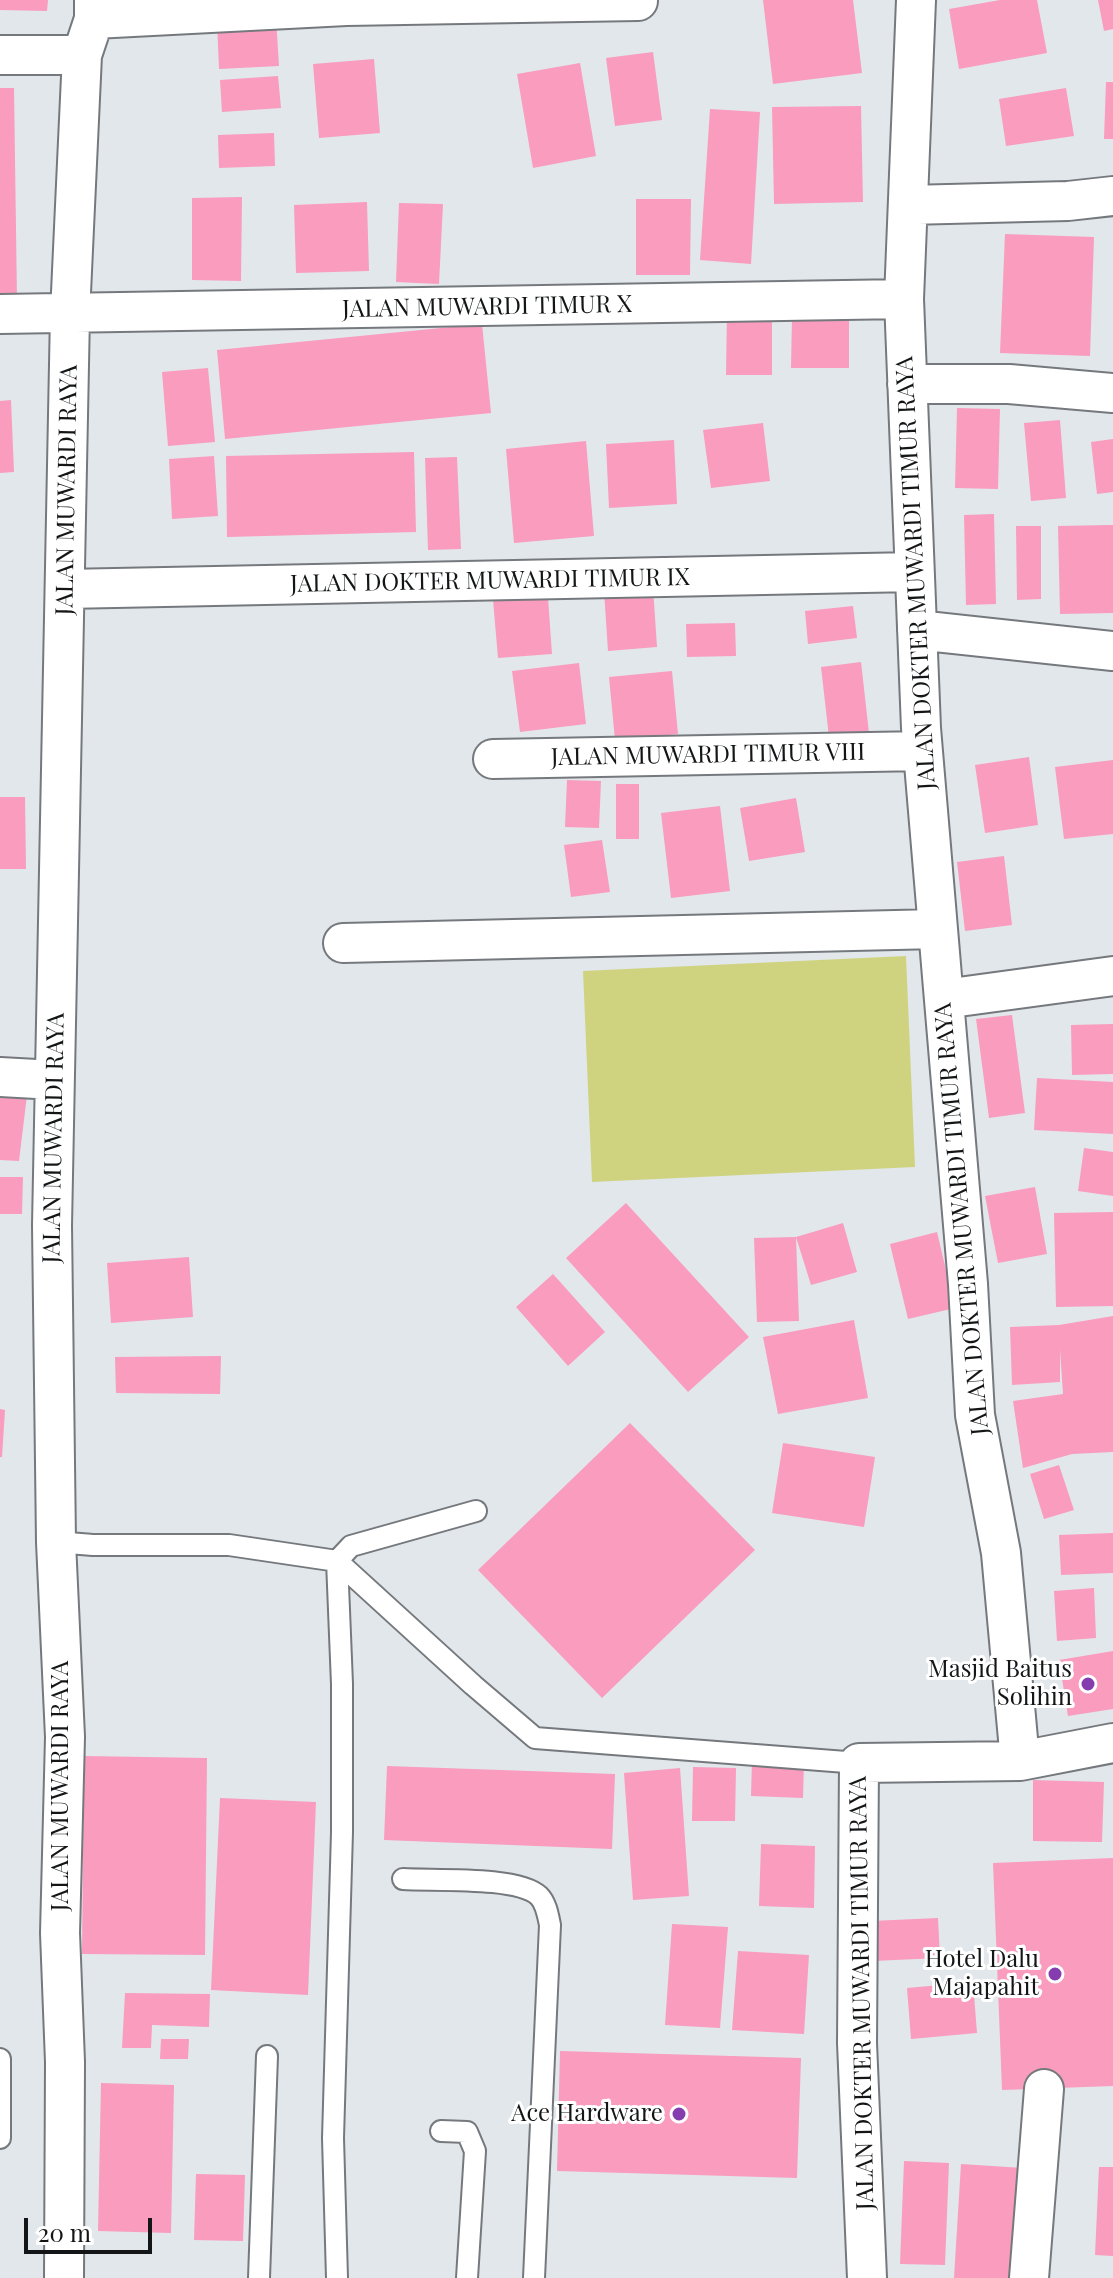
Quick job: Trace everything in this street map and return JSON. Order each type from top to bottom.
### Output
[{"type":"street","name":"JALAN DOKTER MUWARDI TIMUR RAYA","points":[[867,2278],[857,2043],[859,1763],[1020,1761],[1001,1553],[975,1415],[968,1284],[923,751],[904,299],[916,0]]},
{"type":"street","points":[[94,9],[638,1]]},
{"type":"street","name":"JALAN MUWARDI RAYA","points":[[64,2278],[65,2062],[60,1933],[65,1737],[56,1542],[52,1225],[70,314],[82,55],[94,9]]},
{"type":"street","points":[[0,55],[82,55]]},
{"type":"street","points":[[908,205],[1068,201],[1113,196]]},
{"type":"street","name":"JALAN MUWARDI TIMUR X","points":[[0,314],[904,299]]},
{"type":"street","points":[[907,384],[1009,384],[1113,393]]},
{"type":"street","name":"JALAN DOKTER MUWARDI TIMUR IX","points":[[65,589],[914,572]]},
{"type":"street","points":[[917,630],[1113,651]]},
{"type":"street","name":"JALAN MUWARDI TIMUR VIII","points":[[493,759],[923,751]]},
{"type":"street","points":[[343,943],[938,929]]},
{"type":"street","points":[[944,999],[1113,976]]},
{"type":"street","points":[[0,1077],[54,1080]]},
{"type":"street","points":[[1020,1761],[1113,1743]]},
{"type":"street","points":[[1029,2278],[1044,2089]]},
{"type":"lane","points":[[337,2278],[333,2138],[342,1832],[342,1684],[337,1561],[351,1546],[476,1511]]},
{"type":"lane","points":[[56,1542],[229,1545],[337,1561],[535,1738],[859,1763]]},
{"type":"lane","points":[[403,1879],[515,1883],[541,1898],[547,1910],[550,1925],[534,2278]]},
{"type":"lane","points":[[259,2278],[267,2056]]},
{"type":"lane","points":[[0,2059],[0,2138]]},
{"type":"lane","points":[[441,2131],[467,2132],[475,2151],[467,2278]]},
{"type":"green space","points":[[906,956],[915,1167],[592,1182],[583,971]]},
{"type":"building","points":[[0,0],[48,0],[47,11],[0,10]]},
{"type":"building","points":[[763,0],[853,0],[862,73],[773,84]]},
{"type":"building","points":[[1000,0],[1037,0],[1047,53],[959,69],[949,9]]},
{"type":"building","points":[[1098,0],[1113,0],[1113,29],[1104,31]]},
{"type":"building","points":[[276,18],[279,66],[219,69],[217,21]]},
{"type":"building","points":[[653,52],[662,120],[615,126],[606,58]]},
{"type":"building","points":[[374,59],[380,133],[319,138],[313,64]]},
{"type":"building","points":[[580,63],[596,156],[533,168],[517,74]]},
{"type":"building","points":[[278,76],[281,108],[222,112],[220,80]]},
{"type":"building","points":[[1106,82],[1113,82],[1113,139],[1104,139]]},
{"type":"building","points":[[0,88],[14,88],[17,300],[0,300]]},
{"type":"building","points":[[1066,88],[1074,136],[1006,146],[999,99]]},
{"type":"building","points":[[861,106],[863,202],[774,204],[772,107]]},
{"type":"building","points":[[710,109],[760,112],[751,264],[700,260]]},
{"type":"building","points":[[274,133],[275,166],[219,168],[218,135]]},
{"type":"building","points":[[242,197],[241,281],[192,280],[192,198]]},
{"type":"building","points":[[636,199],[691,199],[690,275],[636,275]]},
{"type":"building","points":[[367,202],[369,271],[296,273],[294,205]]},
{"type":"building","points":[[399,203],[443,204],[439,284],[396,282]]},
{"type":"building","points":[[1005,234],[1094,237],[1090,356],[1000,353]]},
{"type":"building","points":[[727,311],[772,311],[772,375],[726,375]]},
{"type":"building","points":[[792,317],[849,317],[849,368],[791,368]]},
{"type":"building","points":[[482,324],[491,413],[225,439],[217,350]]},
{"type":"building","points":[[208,368],[215,442],[168,446],[162,372]]},
{"type":"building","points":[[11,400],[14,472],[0,473],[0,401]]},
{"type":"building","points":[[957,408],[1000,409],[998,489],[955,488]]},
{"type":"building","points":[[1060,420],[1066,498],[1031,501],[1024,423]]},
{"type":"building","points":[[763,423],[770,481],[711,488],[703,430]]},
{"type":"building","points":[[1113,439],[1113,492],[1097,494],[1091,442]]},
{"type":"building","points":[[674,440],[677,504],[609,508],[606,444]]},
{"type":"building","points":[[586,441],[594,536],[514,543],[506,449]]},
{"type":"building","points":[[414,452],[416,532],[227,537],[226,456]]},
{"type":"building","points":[[214,456],[218,516],[172,519],[169,459]]},
{"type":"building","points":[[457,457],[461,549],[428,550],[425,458]]},
{"type":"building","points":[[994,514],[996,604],[966,605],[964,515]]},
{"type":"building","points":[[1113,525],[1113,613],[1060,614],[1058,526]]},
{"type":"building","points":[[1016,526],[1041,526],[1041,599],[1017,600]]},
{"type":"building","points":[[547,584],[552,654],[498,658],[492,588]]},
{"type":"building","points":[[653,587],[657,647],[608,651],[604,591]]},
{"type":"building","points":[[853,606],[857,638],[808,644],[805,611]]},
{"type":"building","points":[[735,623],[736,656],[687,657],[686,624]]},
{"type":"building","points":[[861,662],[869,733],[829,737],[821,667]]},
{"type":"building","points":[[579,663],[586,724],[520,732],[512,671]]},
{"type":"building","points":[[672,671],[678,734],[615,740],[609,677]]},
{"type":"building","points":[[1029,757],[1038,825],[985,833],[975,765]]},
{"type":"building","points":[[1113,760],[1113,834],[1064,839],[1055,767]]},
{"type":"building","points":[[567,780],[601,781],[599,828],[565,827]]},
{"type":"building","points":[[616,784],[639,784],[639,839],[616,839]]},
{"type":"building","points":[[0,797],[25,797],[26,869],[0,869]]},
{"type":"building","points":[[796,798],[805,852],[749,861],[740,808]]},
{"type":"building","points":[[720,806],[730,891],[671,898],[661,813]]},
{"type":"building","points":[[602,840],[610,892],[571,897],[564,845]]},
{"type":"building","points":[[1004,856],[1012,925],[965,931],[957,862]]},
{"type":"building","points":[[1012,1015],[1025,1113],[989,1118],[976,1019]]},
{"type":"building","points":[[1113,1024],[1113,1074],[1072,1075],[1071,1025]]},
{"type":"building","points":[[1037,1078],[1113,1082],[1113,1134],[1034,1130]]},
{"type":"building","points":[[0,1092],[27,1095],[19,1161],[0,1160]]},
{"type":"building","points":[[1084,1148],[1113,1152],[1113,1196],[1078,1191]]},
{"type":"building","points":[[0,1177],[23,1177],[22,1214],[0,1214]]},
{"type":"building","points":[[1035,1187],[1047,1254],[998,1263],[985,1196]]},
{"type":"building","points":[[626,1203],[749,1337],[688,1392],[566,1258]]},
{"type":"building","points":[[1113,1212],[1113,1306],[1056,1307],[1054,1213]]},
{"type":"building","points":[[843,1223],[857,1272],[811,1285],[796,1237]]},
{"type":"building","points":[[937,1232],[955,1308],[908,1319],[890,1244]]},
{"type":"building","points":[[796,1237],[799,1321],[757,1322],[754,1238]]},
{"type":"building","points":[[189,1257],[193,1317],[111,1323],[107,1263]]},
{"type":"building","points":[[553,1274],[605,1332],[568,1366],[516,1307]]},
{"type":"building","points":[[1113,1316],[1113,1452],[1072,1454],[1023,1468],[1013,1401],[1063,1394],[1060,1349],[1060,1382],[1012,1385],[1010,1327],[1059,1325]]},
{"type":"building","points":[[854,1320],[868,1398],[778,1414],[763,1337]]},
{"type":"building","points":[[221,1356],[220,1394],[116,1393],[115,1357]]},
{"type":"building","points":[[0,1409],[5,1410],[2,1457],[0,1457]]},
{"type":"building","points":[[630,1423],[755,1550],[602,1698],[478,1570]]},
{"type":"building","points":[[783,1443],[875,1457],[864,1527],[772,1513]]},
{"type":"building","points":[[1059,1465],[1074,1510],[1044,1519],[1030,1474]]},
{"type":"building","points":[[1113,1533],[1113,1573],[1061,1575],[1059,1535]]},
{"type":"building","points":[[1094,1588],[1096,1638],[1057,1641],[1054,1591]]},
{"type":"building","name":"Masjid Baitus Solihin","points":[[1113,1651],[1113,1709],[1068,1716],[1059,1660]]},
{"type":"building","points":[[84,1756],[207,1758],[205,1955],[82,1954]]},
{"type":"building","points":[[752,1760],[804,1762],[803,1798],[751,1796]]},
{"type":"building","points":[[387,1766],[615,1774],[612,1849],[384,1840]]},
{"type":"building","points":[[693,1767],[736,1768],[735,1821],[692,1821]]},
{"type":"building","points":[[680,1768],[689,1896],[633,1900],[624,1773]]},
{"type":"building","points":[[1033,1780],[1104,1782],[1102,1842],[1033,1841]]},
{"type":"building","points":[[220,1798],[316,1802],[308,1995],[211,1990]]},
{"type":"building","points":[[761,1844],[815,1846],[814,1908],[759,1906]]},
{"type":"building","name":"Hotel Dalu Majapahit","points":[[1113,1858],[1113,2086],[1002,2090],[993,1863]]},
{"type":"building","points":[[938,1918],[940,1958],[873,1961],[871,1921]]},
{"type":"building","points":[[672,1924],[728,1927],[720,2028],[665,2025]]},
{"type":"building","points":[[738,1951],[809,1955],[804,2034],[732,2030]]},
{"type":"building","points":[[973,1982],[977,2033],[911,2039],[907,1988]]},
{"type":"building","points":[[125,1993],[210,1994],[209,2027],[152,2025],[151,2048],[122,2048]]},
{"type":"building","points":[[161,2039],[189,2039],[188,2059],[160,2059]]},
{"type":"building","name":"Ace Hardware","points":[[560,2051],[801,2058],[797,2178],[557,2171]]},
{"type":"building","points":[[101,2083],[174,2085],[171,2233],[98,2231]]},
{"type":"building","points":[[904,2161],[949,2163],[945,2265],[900,2264]]},
{"type":"building","points":[[961,2164],[1023,2168],[1016,2278],[954,2278]]},
{"type":"building","points":[[1099,2167],[1113,2167],[1113,2256],[1095,2255]]},
{"type":"building","points":[[196,2174],[245,2175],[243,2241],[194,2240]]},
{"type":"place","name":"Masjid Baitus Solihin","points":[[1088,1684]]},
{"type":"place","name":"Hotel Dalu Majapahit","points":[[1055,1974]]},
{"type":"place","name":"Ace Hardware","points":[[679,2114]]}]
